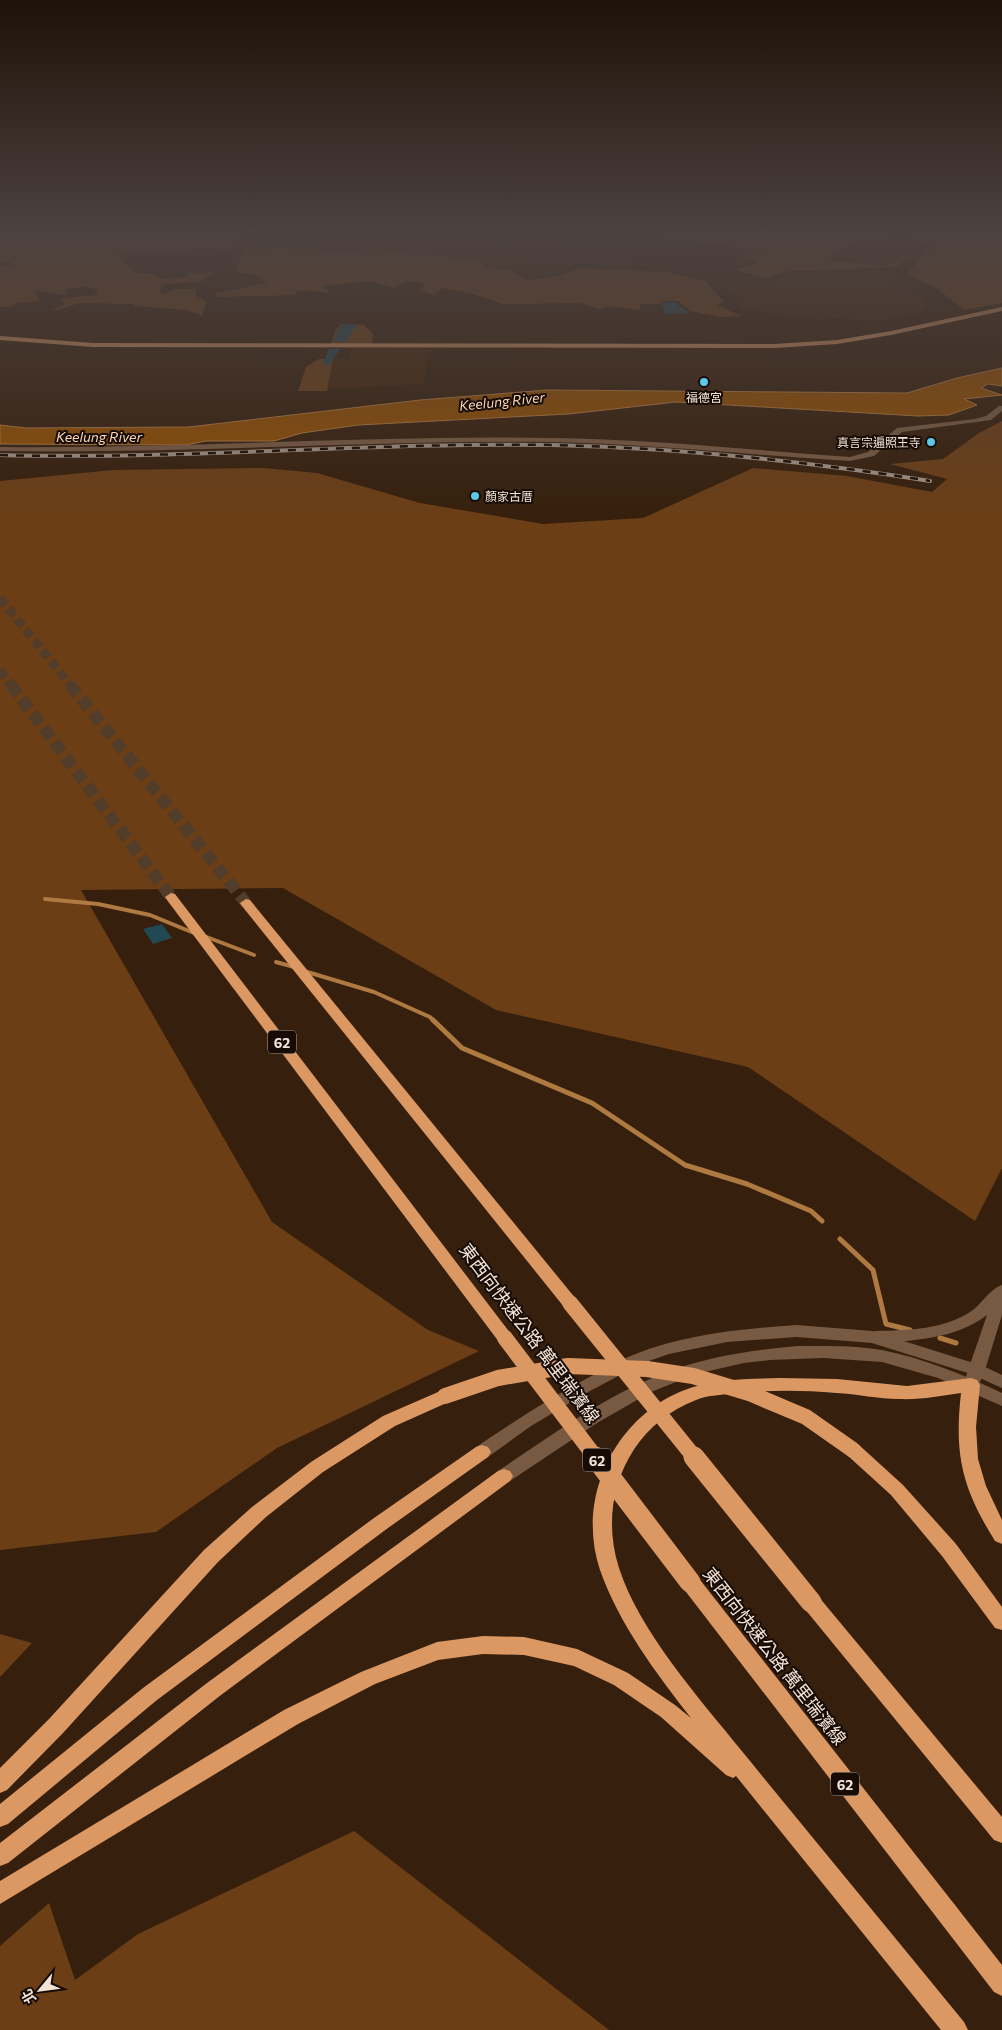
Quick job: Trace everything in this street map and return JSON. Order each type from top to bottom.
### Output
[{"type":"highway","name":"東西向快速公路 萬里瑞濱線","points":[[171,897],[690,1582],[1002,1984]]},
{"type":"highway","points":[[246,903],[811,1602],[1002,1833]]},
{"type":"highway","points":[[0,1782],[56,1726],[212,1556],[259,1512],[317,1467],[389,1421],[445,1396],[498,1378],[568,1366],[647,1369],[693,1376],[749,1392],[806,1417],[853,1450],[897,1490],[942,1542],[1002,1622]]},
{"type":"highway","points":[[956,2030],[797,1837],[685,1695],[628,1610],[608,1567],[602,1532],[605,1496],[613,1465],[628,1439],[648,1418],[671,1403],[707,1389],[774,1384],[836,1386],[908,1393],[974,1377],[966,1425],[970,1469],[1002,1536]]},
{"type":"highway","points":[[0,1817],[150,1694],[381,1523],[482,1452]]},
{"type":"highway","points":[[0,1856],[214,1689],[504,1476]]},
{"type":"highway","points":[[0,1893],[292,1717],[368,1678],[437,1651],[483,1645],[524,1646],[577,1658],[621,1679],[668,1711],[722,1757],[797,1837]]},
{"type":"main road","points":[[0,338],[93,345],[774,346],[837,342],[910,328]]},
{"type":"street","points":[[0,449],[140,450],[550,440],[692,446],[850,459],[871,454],[900,430],[975,421],[988,418],[1002,408]]},
{"type":"street","points":[[482,1452],[525,1422],[582,1388],[638,1359],[668,1349],[727,1336],[797,1331],[872,1337],[910,1337],[934,1333],[975,1318],[993,1304],[1002,1291]]},
{"type":"street","points":[[974,1377],[1002,1291]]},
{"type":"street","points":[[872,1337],[974,1377],[1002,1400]]},
{"type":"street","points":[[504,1476],[600,1412],[647,1387],[702,1367],[734,1359],[771,1354],[824,1352],[880,1356],[930,1370],[1002,1382]]},
{"type":"shaded area","points":[[338,328],[367,328],[373,334],[372,345],[331,344]]},
{"type":"shaded area","points":[[353,348],[430,349],[423,384],[327,389],[333,359],[349,359]]},
{"type":"shaded area","points":[[319,359],[333,359],[327,391],[298,391],[306,367]]},
{"type":"shaded area","points":[[1002,421],[1002,1168],[975,1221],[748,1067],[496,1010],[283,888],[81,890],[272,1222],[428,1330],[479,1351],[277,1448],[156,1532],[0,1550],[0,481],[113,470],[264,468],[317,473],[420,503],[543,524],[643,518],[753,468],[847,476],[932,492],[947,479],[890,464],[943,459],[979,433]]},
{"type":"shaded area","points":[[0,1634],[32,1643],[0,1677]]},
{"type":"shaded area","points":[[354,1831],[609,2030],[0,2030],[0,1946],[49,1903],[75,1980],[138,1934]]},
{"type":"water","name":"Keelung River","points":[[1002,368],[1002,386],[988,384],[981,388],[1002,395],[964,399],[977,405],[949,415],[918,416],[676,402],[569,414],[358,425],[302,433],[274,441],[206,441],[186,445],[0,444],[0,425],[27,428],[189,427],[420,400],[547,390],[907,393],[957,378]]},
{"type":"building","points":[[340,328],[355,328],[345,342],[333,341]]},
{"type":"building","points":[[329,349],[340,349],[328,366],[323,363]]},
{"type":"building","points":[[162,924],[172,938],[153,944],[143,929]]},
{"type":"waterway","points":[[45,899],[98,904],[150,915],[194,933]]},
{"type":"waterway","points":[[204,936],[254,955]]},
{"type":"waterway","points":[[276,962],[294,967]]},
{"type":"waterway","points":[[304,971],[374,992],[433,1020]]},
{"type":"waterway","points":[[433,1020],[462,1048],[592,1103],[685,1165],[747,1184],[811,1211],[822,1221]]},
{"type":"waterway","points":[[840,1239],[873,1270],[886,1324],[910,1330]]},
{"type":"waterway","points":[[940,1338],[956,1343]]},
{"type":"tunnel","points":[[0,598],[71,686]]},
{"type":"tunnel","points":[[0,670],[12,686]]},
{"type":"tunnel","points":[[11,685],[171,897]]},
{"type":"tunnel","points":[[70,685],[246,903]]},
{"type":"railway","points":[[0,455],[138,455],[414,446],[553,445],[695,452],[836,467],[930,481]]},
{"type":"place","name":"福德宮","points":[[704,382]]},
{"type":"place","name":"真言宗遍照王寺","points":[[931,442]]},
{"type":"place","name":"顏家古厝","points":[[475,496]]}]
